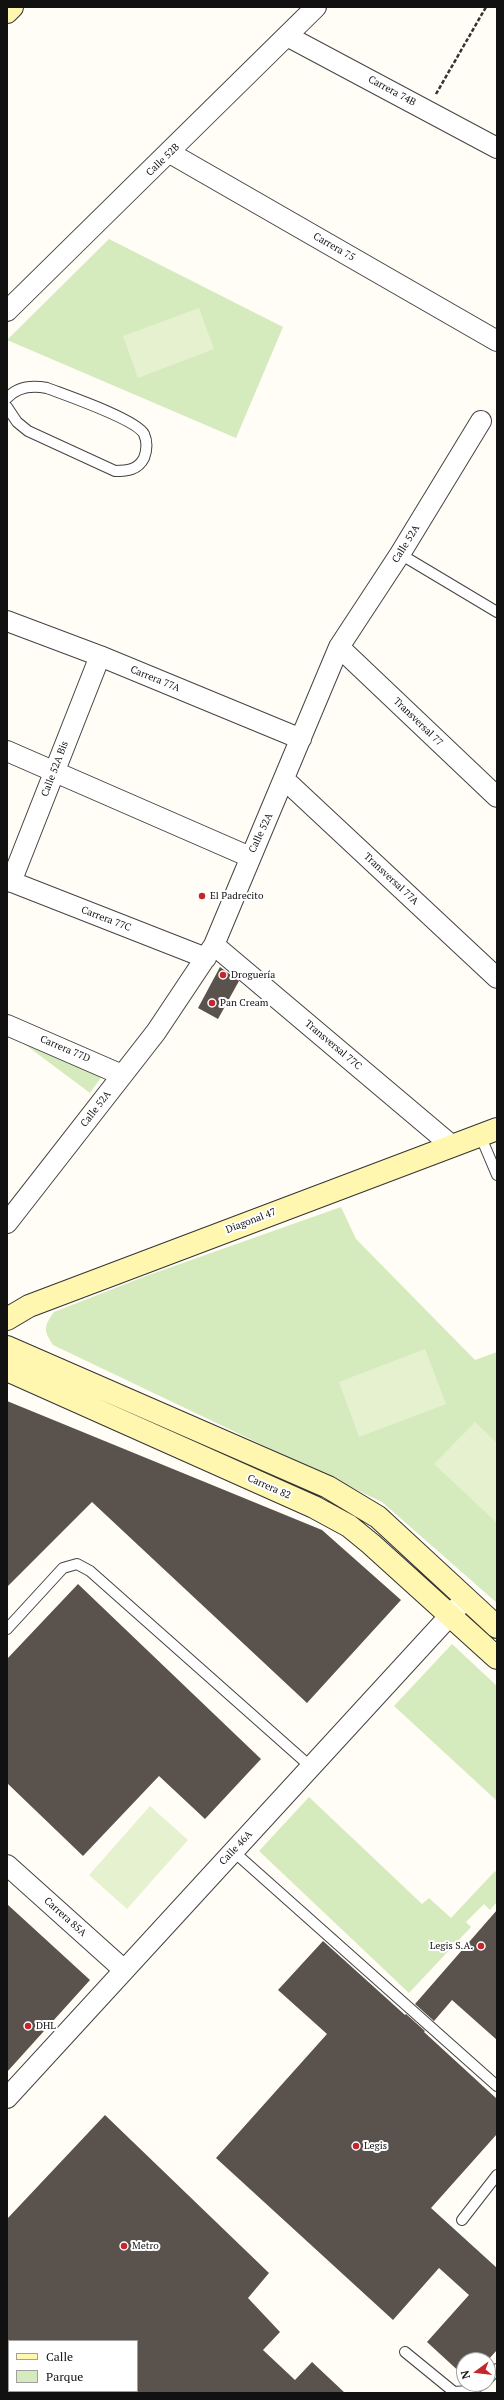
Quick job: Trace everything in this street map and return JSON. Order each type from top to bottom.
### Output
[{"type":"street","points":[[7,12],[12,7]]},
{"type":"street","name":"Calle 52B","points":[[7,311],[170,153],[316,7]]},
{"type":"street","name":"Carrera 74B","points":[[287,36],[497,148]]},
{"type":"street","name":"Carrera 75","points":[[170,153],[497,341]]},
{"type":"street","name":"Calle 52A","points":[[7,1222],[156,1032],[210,951],[285,780],[339,647],[400,554],[481,421]]},
{"type":"street","name":"Carrera 77A","points":[[7,621],[100,656],[301,739]]},
{"type":"street","name":"Transversal 77","points":[[339,647],[497,797]]},
{"type":"street","name":"Calle 52A Bis","points":[[9,881],[100,656]]},
{"type":"street","points":[[7,751],[250,857]]},
{"type":"street","name":"Transversal 77A","points":[[285,780],[497,978]]},
{"type":"street","name":"Carrera 77C","points":[[9,881],[210,951]]},
{"type":"street","name":"Transversal 77C","points":[[210,951],[451,1145]]},
{"type":"street","name":"Carrera 77D","points":[[7,1025],[122,1075]]},
{"type":"street","name":"Diagonal 47","points":[[7,1319],[29,1306],[488,1132]]},
{"type":"street","points":[[7,1347],[334,1490],[378,1518],[497,1626]]},
{"type":"street","name":"Carrera 82","points":[[7,1370],[314,1507],[349,1526],[497,1658]]},
{"type":"street","name":"Calle 46A","points":[[7,2098],[466,1598]]},
{"type":"street","name":"Carrera 85A","points":[[7,1865],[124,1970]]},
{"type":"lane","points":[[7,398],[13,391],[22,388],[35,386],[47,388],[130,422],[143,433],[147,448],[142,462],[137,466],[128,471],[115,471],[28,431],[17,422],[7,407]]},
{"type":"lane","points":[[400,554],[497,612]]},
{"type":"lane","points":[[488,1132],[497,1175]]},
{"type":"lane","points":[[7,1629],[63,1568],[76,1564],[90,1571],[311,1767]]},
{"type":"lane","points":[[233,1851],[497,2086]]},
{"type":"lane","points":[[462,2220],[497,2175]]},
{"type":"lane","points":[[405,2352],[454,2392],[456,2392]]},
{"type":"path","points":[[427,110],[486,7]]},
{"type":"green space","points":[[109,239],[283,327],[236,438],[7,340]]},
{"type":"green space","points":[[199,308],[214,349],[138,378],[123,336]]},
{"type":"green space","points":[[7,1031],[105,1072],[90,1093]]},
{"type":"green space","points":[[341,1207],[356,1239],[475,1360],[497,1352],[497,1603],[382,1502],[53,1345],[46,1332],[48,1321],[54,1312],[146,1276]]},
{"type":"green space","points":[[425,1349],[446,1404],[359,1437],[339,1382]]},
{"type":"green space","points":[[475,1422],[497,1443],[497,1523],[434,1464]]},
{"type":"green space","points":[[452,1644],[497,1686],[497,1801],[394,1706]]},
{"type":"green space","points":[[309,1797],[422,1904],[429,1898],[451,1918],[495,1871],[497,1873],[497,1902],[490,1910],[484,1904],[466,1922],[471,1927],[409,1993],[259,1851]]},
{"type":"green space","points":[[150,1806],[188,1840],[127,1909],[89,1875]]},
{"type":"building","points":[[220,967],[239,981],[218,1019],[198,1008]]},
{"type":"building","points":[[7,1401],[322,1530],[401,1600],[307,1703],[92,1502],[7,1587]]},
{"type":"building","points":[[78,1584],[261,1759],[205,1819],[159,1776],[83,1856],[7,1783],[7,1659]]},
{"type":"building","name":"DHL","points":[[7,1904],[90,1980],[7,2072]]},
{"type":"building","name":"Legis S.A.","points":[[497,1910],[497,2040],[452,2000],[434,2021],[415,2004]]},
{"type":"building","name":"Legis","points":[[323,1941],[405,2015],[406,2014],[425,2031],[424,2032],[497,2099],[497,2134],[431,2208],[497,2268],[497,2350],[495,2352],[456,2352],[456,2369],[427,2342],[469,2295],[439,2268],[393,2320],[216,2158],[327,2034],[278,1990]]},
{"type":"building","name":"Metro","points":[[105,2115],[269,2273],[248,2298],[280,2332],[263,2350],[295,2380],[312,2362],[345,2393],[137,2393],[138,2340],[7,2341],[7,2219]]},
{"type":"place","name":"El Padrecito","points":[[202,896]]},
{"type":"place","name":"Droguería","points":[[223,975]]},
{"type":"place","name":"Pan Cream","points":[[212,1003]]},
{"type":"place","name":"Legis S.A.","points":[[481,1946]]},
{"type":"place","name":"DHL","points":[[28,2026]]},
{"type":"place","name":"Legis","points":[[356,2146]]},
{"type":"place","name":"Metro","points":[[124,2246]]}]
